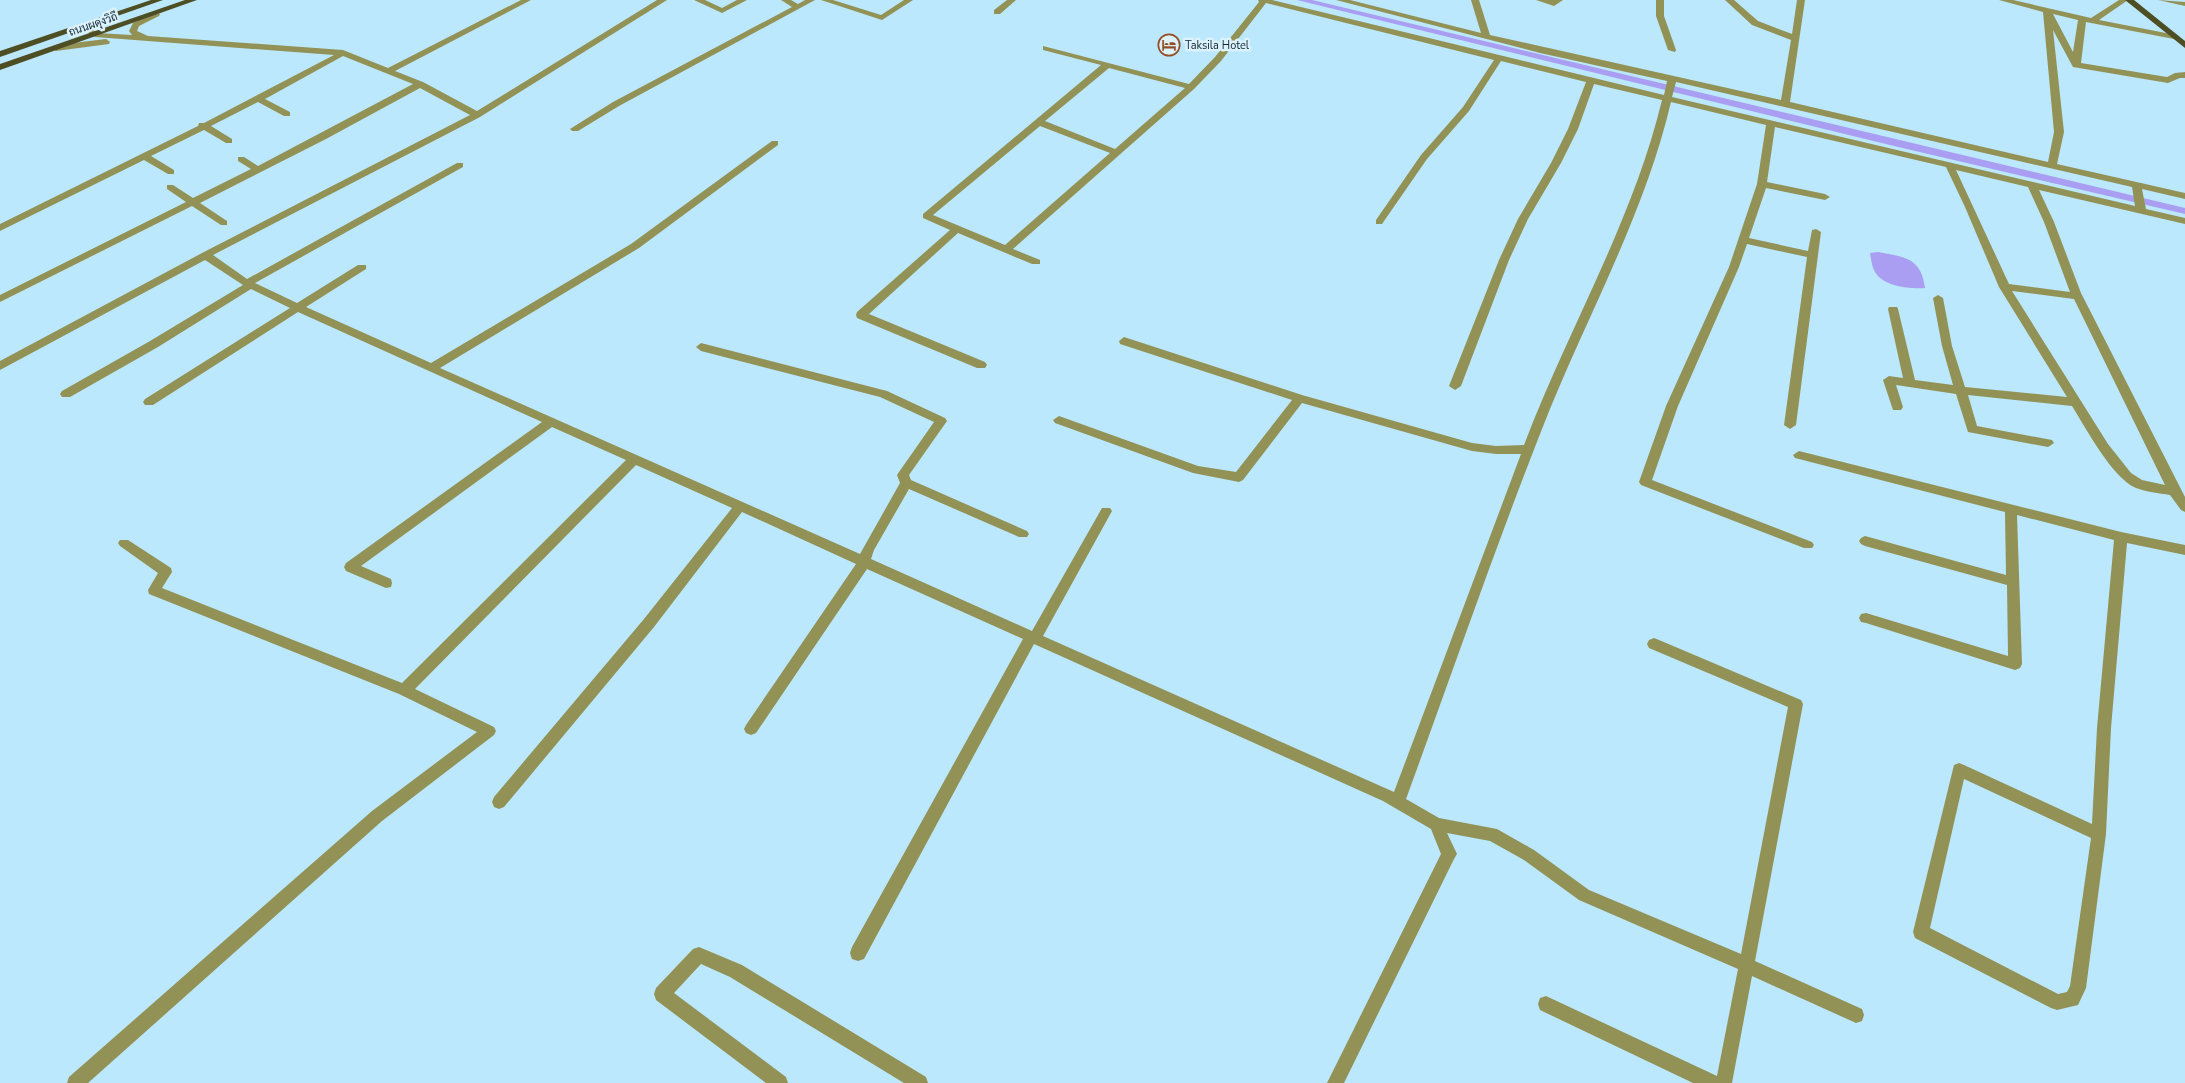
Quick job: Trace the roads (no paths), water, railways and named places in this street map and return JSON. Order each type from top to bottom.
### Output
[{"type":"main road","name":"ถนนผดุงวิถี","points":[[0,54],[158,0]]},
{"type":"main road","name":"ถนนผดุงวิถี","points":[[0,67],[193,0]]},
{"type":"main road","points":[[2130,0],[2185,45]]},
{"type":"street","points":[[389,71],[527,0]]},
{"type":"street","points":[[0,366],[206,254],[477,115],[663,0]]},
{"type":"street","points":[[698,0],[722,11],[743,0]]},
{"type":"street","points":[[785,0],[799,7]]},
{"type":"street","points":[[575,129],[616,104],[812,0]]},
{"type":"street","points":[[824,0],[882,18],[909,0]]},
{"type":"street","points":[[997,12],[1012,0]]},
{"type":"street","points":[[1006,250],[1192,87],[1218,59],[1264,0],[1591,81],[1950,165],[2027,174],[2052,166],[2185,196]]},
{"type":"street","points":[[1340,0],[1540,50],[1785,104],[2027,174],[2140,210],[2185,221]]},
{"type":"street","points":[[1475,0],[1486,35]]},
{"type":"street","points":[[1540,0],[1554,4],[1559,0]]},
{"type":"street","points":[[1660,0],[1660,16],[1672,50]]},
{"type":"street","points":[[1729,0],[1755,23],[1794,38]]},
{"type":"street","points":[[1785,104],[1801,0]]},
{"type":"street","points":[[2002,0],[2017,2],[2082,19],[2174,37],[2185,37]]},
{"type":"street","points":[[2092,21],[2124,0]]},
{"type":"street","points":[[2162,0],[2185,4]]},
{"type":"street","points":[[2047,11],[2076,65]]},
{"type":"street","points":[[2047,11],[2059,132],[2052,166]]},
{"type":"street","points":[[156,14],[136,25],[133,31],[137,35],[169,40]]},
{"type":"street","points":[[2076,65],[2082,19]]},
{"type":"street","points":[[84,26],[95,35],[343,53],[420,84],[477,115]]},
{"type":"street","points":[[56,48],[93,42],[169,40]]},
{"type":"street","points":[[1046,48],[1192,87]]},
{"type":"street","points":[[1531,66],[1540,50]]},
{"type":"street","points":[[0,228],[258,99],[343,53]]},
{"type":"street","points":[[1379,222],[1424,157],[1466,109],[1499,58]]},
{"type":"street","points":[[1036,262],[926,216],[1108,65]]},
{"type":"street","points":[[2076,65],[2168,80],[2178,75],[2185,75]]},
{"type":"street","points":[[1398,802],[1536,429],[1640,188],[1658,137],[1672,79]]},
{"type":"street","points":[[1454,386],[1504,260],[1523,219],[1556,163],[1573,129],[1591,81]]},
{"type":"street","points":[[0,299],[323,137],[420,84]]},
{"type":"street","points":[[258,99],[286,114]]},
{"type":"street","points":[[1039,122],[1117,153]]},
{"type":"street","points":[[1771,124],[1762,184],[1743,240],[1722,294],[1672,406],[1645,482],[1808,545]]},
{"type":"street","points":[[202,126],[229,141]]},
{"type":"street","points":[[431,368],[635,246],[774,143]]},
{"type":"street","points":[[144,155],[171,172]]},
{"type":"street","points":[[241,159],[258,170]]},
{"type":"street","points":[[66,394],[154,344],[248,284],[460,165]]},
{"type":"street","points":[[1950,165],[2004,287],[2104,447],[2126,476],[2139,484],[2174,490]]},
{"type":"street","points":[[2027,174],[2049,222],[2077,296],[2174,490],[2185,507]]},
{"type":"street","points":[[1762,184],[1825,197]]},
{"type":"street","points":[[2138,185],[2140,210]]},
{"type":"street","points":[[170,187],[224,223]]},
{"type":"street","points":[[956,229],[861,314],[981,365]]},
{"type":"street","points":[[1790,425],[1816,232]]},
{"type":"street","points":[[1743,240],[1812,255]]},
{"type":"street","points":[[206,254],[248,284],[297,308],[1398,802],[1436,824],[1492,834],[1529,855],[1584,896],[1746,965],[1856,1015]]},
{"type":"street","points":[[148,402],[362,267]]},
{"type":"street","points":[[2004,287],[2077,296]]},
{"type":"street","points":[[1938,298],[1948,346],[1972,429],[2048,443]]},
{"type":"street","points":[[1893,309],[1910,382]]},
{"type":"street","points":[[1124,342],[1299,398],[1472,447],[1496,450],[1529,449]]},
{"type":"street","points":[[702,347],[883,394],[941,420],[903,475],[906,483],[1023,534]]},
{"type":"street","points":[[1897,407],[1890,380],[1986,394],[2075,402]]},
{"type":"street","points":[[1059,420],[1197,470],[1239,477],[1299,398]]},
{"type":"street","points":[[386,583],[350,567],[552,422]]},
{"type":"street","points":[[1799,454],[2121,537],[2185,550]]},
{"type":"street","points":[[404,690],[635,459]]},
{"type":"street","points":[[751,729],[864,563],[868,549],[906,483]]},
{"type":"street","points":[[499,802],[648,623],[740,506]]},
{"type":"street","points":[[1866,618],[2015,664],[2011,509]]},
{"type":"street","points":[[858,953],[1033,638],[1106,511]]},
{"type":"street","points":[[2099,834],[1959,770],[1921,932],[2057,1002],[2072,999],[2078,988],[2099,834],[2104,728],[2121,537]]},
{"type":"street","points":[[1865,541],[2013,582]]},
{"type":"street","points":[[75,1083],[377,816],[489,732],[404,690],[154,590],[166,572],[124,543]]},
{"type":"street","points":[[1654,644],[1796,704],[1724,1083]]},
{"type":"street","points":[[1334,1083],[1449,854],[1436,824]]},
{"type":"street","points":[[780,1083],[662,994],[699,955],[736,971],[920,1083]]},
{"type":"street","points":[[1546,1004],[1712,1083]]},
{"type":"waterway","points":[[1301,0],[2185,211]]},
{"type":"place","name":"Taksila Hotel","points":[[1169,45]]}]
